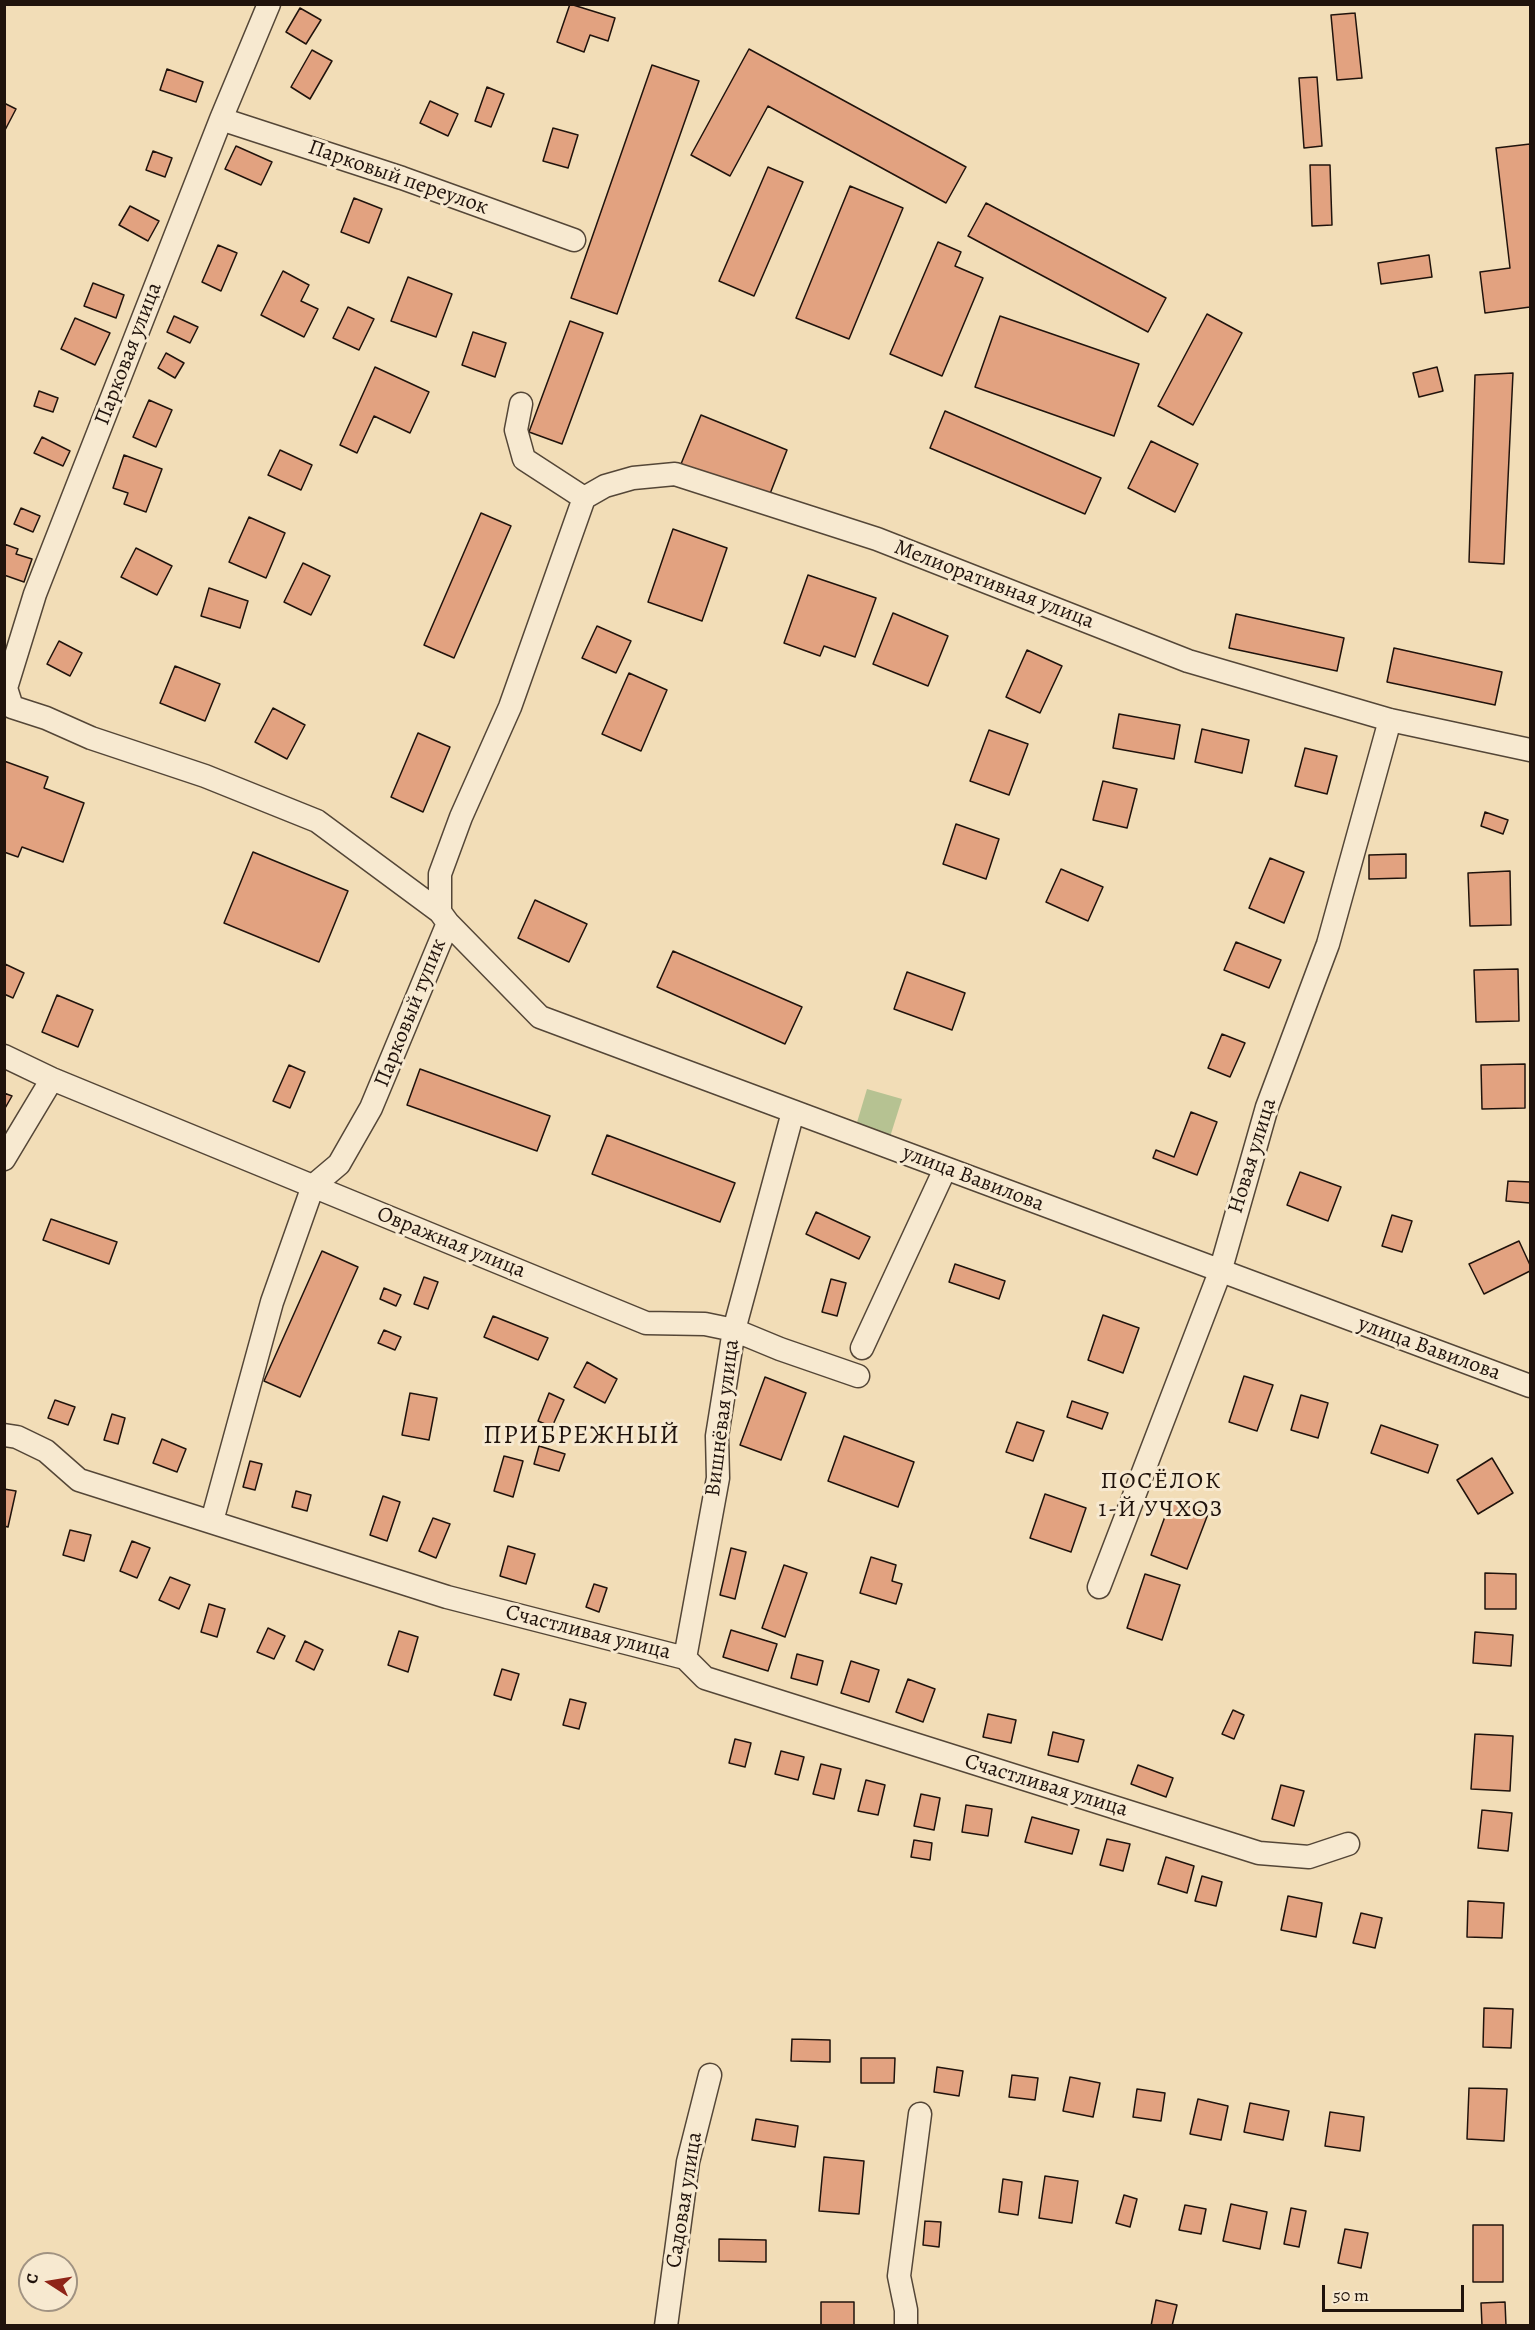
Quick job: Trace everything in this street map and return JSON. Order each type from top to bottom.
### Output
[{"type":"street","name":"Парковая улица","points":[[8,710],[6,688],[35,594],[221,119],[269,4]]},
{"type":"street","name":"Парковый переулок","points":[[221,119],[402,178],[574,240]]},
{"type":"street","points":[[521,404],[516,430],[524,459],[584,498]]},
{"type":"street","name":"Мелиоративная улица","points":[[584,498],[605,486],[633,478],[675,474],[877,539],[1188,661],[1389,720],[1530,750]]},
{"type":"street","name":"Парковый тупик","points":[[313,1186],[339,1164],[371,1108],[444,917],[440,874],[461,817],[510,707],[584,498]]},
{"type":"street","name":"улица Вавилова","points":[[8,710],[46,718],[92,738],[205,776],[317,821],[444,917],[540,1017],[1530,1386]]},
{"type":"street","name":"Новая улица","points":[[1099,1587],[1220,1272],[1267,1107],[1328,944],[1389,720]]},
{"type":"street","name":"Овражная улица","points":[[4,1056],[52,1079],[646,1323],[705,1324],[734,1330],[780,1349],[858,1376]]},
{"type":"street","points":[[4,1159],[52,1079]]},
{"type":"street","name":"Вишнёвая улица","points":[[685,1658],[718,1478],[717,1436],[734,1330],[793,1112]]},
{"type":"street","points":[[862,1348],[945,1169]]},
{"type":"street","points":[[212,1521],[272,1302],[313,1186]]},
{"type":"street","name":"Счастливая улица","points":[[4,1435],[17,1437],[45,1451],[79,1480],[447,1597],[685,1658],[705,1678],[1259,1853],[1310,1857],[1348,1844]]},
{"type":"street","name":"Садовая улица","points":[[666,2325],[688,2163],[710,2075]]},
{"type":"street","points":[[906,2325],[899,2276],[920,2114]]},
{"type":"green space","points":[[867,1089],[902,1099],[889,1140],[855,1129]]},
{"type":"building","points":[[570,4],[615,18],[608,41],[590,35],[584,52],[557,42]]},
{"type":"building","points":[[300,8],[321,20],[306,44],[286,32]]},
{"type":"building","points":[[1355,13],[1362,78],[1337,80],[1331,15]]},
{"type":"building","points":[[749,49],[966,167],[946,203],[768,106],[730,176],[691,155]]},
{"type":"building","points":[[312,50],[332,61],[310,99],[291,87]]},
{"type":"building","points":[[652,65],[699,81],[617,314],[571,298]]},
{"type":"building","points":[[167,69],[203,82],[196,102],[160,90]]},
{"type":"building","points":[[1317,77],[1322,146],[1304,148],[1299,78]]},
{"type":"building","points":[[487,87],[504,94],[491,127],[475,121]]},
{"type":"building","points":[[430,101],[458,114],[448,136],[420,123]]},
{"type":"building","points":[[4,103],[16,109],[4,132]]},
{"type":"building","points":[[553,128],[578,135],[568,168],[543,161]]},
{"type":"building","points":[[1530,144],[1530,307],[1485,313],[1480,272],[1510,268],[1496,148]]},
{"type":"building","points":[[236,146],[272,162],[261,185],[225,169]]},
{"type":"building","points":[[153,151],[172,158],[165,177],[146,170]]},
{"type":"building","points":[[1310,165],[1330,165],[1332,225],[1312,226]]},
{"type":"building","points":[[768,167],[803,182],[754,296],[719,281]]},
{"type":"building","points":[[850,186],[903,208],[849,339],[796,318]]},
{"type":"building","points":[[354,198],[382,209],[369,243],[341,232]]},
{"type":"building","points":[[986,203],[1166,298],[1148,332],[968,236]]},
{"type":"building","points":[[130,206],[159,221],[148,241],[119,225]]},
{"type":"building","points":[[938,242],[961,252],[955,266],[983,278],[942,376],[890,354]]},
{"type":"building","points":[[218,245],[237,253],[221,291],[202,282]]},
{"type":"building","points":[[1429,255],[1432,277],[1381,284],[1378,263]]},
{"type":"building","points":[[283,271],[309,285],[301,301],[318,309],[304,337],[261,315]]},
{"type":"building","points":[[408,277],[452,294],[436,337],[391,321]]},
{"type":"building","points":[[93,283],[124,295],[116,318],[84,306]]},
{"type":"building","points":[[348,307],[374,319],[359,350],[333,338]]},
{"type":"building","points":[[1207,314],[1242,333],[1193,425],[1158,406]]},
{"type":"building","points":[[174,316],[198,327],[190,343],[167,332]]},
{"type":"building","points":[[1000,316],[1139,364],[1114,436],[975,387]]},
{"type":"building","points":[[75,318],[110,333],[95,365],[61,349]]},
{"type":"building","points":[[570,321],[603,333],[562,444],[529,432]]},
{"type":"building","points":[[473,332],[506,343],[495,377],[462,365]]},
{"type":"building","points":[[166,353],[184,363],[175,378],[158,368]]},
{"type":"building","points":[[375,367],[429,392],[410,433],[374,416],[357,453],[340,445]]},
{"type":"building","points":[[1437,367],[1443,391],[1419,397],[1413,373]]},
{"type":"building","points":[[1513,373],[1504,564],[1469,562],[1475,375]]},
{"type":"building","points":[[39,391],[58,398],[53,412],[34,406]]},
{"type":"building","points":[[149,400],[172,410],[156,447],[133,437]]},
{"type":"building","points":[[945,411],[1101,478],[1085,514],[930,448]]},
{"type":"building","points":[[701,415],[787,450],[768,499],[681,464]]},
{"type":"building","points":[[42,437],[70,451],[63,466],[34,453]]},
{"type":"building","points":[[1151,441],[1198,464],[1175,512],[1128,488]]},
{"type":"building","points":[[280,450],[312,465],[301,490],[268,475]]},
{"type":"building","points":[[124,455],[162,469],[146,512],[124,504],[128,493],[113,488]]},
{"type":"building","points":[[21,508],[40,516],[33,532],[14,524]]},
{"type":"building","points":[[481,513],[511,526],[454,658],[424,645]]},
{"type":"building","points":[[249,517],[285,533],[266,578],[229,562]]},
{"type":"building","points":[[673,529],[727,548],[702,621],[648,602]]},
{"type":"building","points":[[4,544],[18,549],[16,554],[32,559],[24,582],[4,575]]},
{"type":"building","points":[[136,548],[172,566],[157,595],[121,577]]},
{"type":"building","points":[[303,563],[330,576],[311,615],[284,602]]},
{"type":"building","points":[[808,575],[876,598],[855,657],[824,646],[820,656],[784,643]]},
{"type":"building","points":[[209,588],[248,601],[240,628],[201,616]]},
{"type":"building","points":[[893,613],[948,636],[928,686],[873,664]]},
{"type":"building","points":[[1236,614],[1344,638],[1337,671],[1229,648]]},
{"type":"building","points":[[597,626],[631,641],[616,673],[582,658]]},
{"type":"building","points":[[59,641],[82,653],[70,676],[47,664]]},
{"type":"building","points":[[1394,648],[1502,672],[1495,705],[1387,682]]},
{"type":"building","points":[[1027,650],[1062,666],[1040,713],[1006,697]]},
{"type":"building","points":[[175,666],[220,684],[205,721],[160,703]]},
{"type":"building","points":[[629,673],[667,690],[641,751],[602,734]]},
{"type":"building","points":[[273,708],[305,725],[287,759],[255,742]]},
{"type":"building","points":[[1119,714],[1180,725],[1174,759],[1113,748]]},
{"type":"building","points":[[1202,729],[1249,740],[1242,773],[1195,762]]},
{"type":"building","points":[[989,730],[1028,744],[1009,795],[970,781]]},
{"type":"building","points":[[418,733],[450,747],[423,812],[391,797]]},
{"type":"building","points":[[1305,748],[1337,756],[1327,794],[1295,786]]},
{"type":"building","points":[[4,761],[48,777],[44,788],[84,803],[63,862],[22,847],[18,857],[4,852]]},
{"type":"building","points":[[1103,781],[1137,789],[1127,828],[1093,820]]},
{"type":"building","points":[[1485,812],[1508,820],[1503,834],[1481,826]]},
{"type":"building","points":[[956,824],[999,839],[986,879],[943,864]]},
{"type":"building","points":[[253,852],[348,891],[319,962],[224,923]]},
{"type":"building","points":[[1406,854],[1406,878],[1369,879],[1369,855]]},
{"type":"building","points":[[1270,858],[1304,872],[1284,923],[1249,908]]},
{"type":"building","points":[[1061,869],[1103,887],[1088,921],[1046,902]]},
{"type":"building","points":[[1510,871],[1511,925],[1470,926],[1468,873]]},
{"type":"building","points":[[535,900],[587,924],[569,962],[518,938]]},
{"type":"building","points":[[1236,942],[1281,960],[1269,988],[1224,970]]},
{"type":"building","points":[[673,951],[802,1007],[785,1044],[657,987]]},
{"type":"building","points":[[5,964],[24,973],[13,998],[4,994]]},
{"type":"building","points":[[1518,969],[1519,1021],[1476,1022],[1474,970]]},
{"type":"building","points":[[907,972],[965,993],[952,1030],[894,1009]]},
{"type":"building","points":[[57,995],[93,1010],[78,1047],[42,1032]]},
{"type":"building","points":[[1222,1034],[1245,1043],[1230,1077],[1208,1068]]},
{"type":"building","points":[[1525,1064],[1525,1108],[1482,1109],[1481,1065]]},
{"type":"building","points":[[289,1065],[305,1072],[290,1108],[273,1101]]},
{"type":"building","points":[[420,1069],[550,1116],[537,1151],[407,1105]]},
{"type":"building","points":[[4,1093],[12,1096],[4,1110]]},
{"type":"building","points":[[1191,1112],[1217,1122],[1197,1175],[1153,1158],[1156,1150],[1174,1157]]},
{"type":"building","points":[[607,1135],[735,1183],[720,1222],[592,1174]]},
{"type":"building","points":[[1300,1172],[1341,1187],[1328,1221],[1287,1205]]},
{"type":"building","points":[[1508,1181],[1530,1182],[1530,1203],[1506,1201]]},
{"type":"building","points":[[816,1212],[870,1237],[859,1259],[806,1234]]},
{"type":"building","points":[[1392,1215],[1412,1221],[1402,1252],[1382,1246]]},
{"type":"building","points":[[51,1219],[117,1242],[109,1264],[43,1240]]},
{"type":"building","points":[[1519,1241],[1530,1265],[1530,1271],[1484,1294],[1469,1264]]},
{"type":"building","points":[[322,1251],[358,1267],[300,1397],[264,1381]]},
{"type":"building","points":[[955,1264],[1005,1281],[999,1299],[949,1282]]},
{"type":"building","points":[[424,1277],[438,1282],[428,1309],[414,1304]]},
{"type":"building","points":[[831,1279],[846,1283],[837,1316],[822,1312]]},
{"type":"building","points":[[384,1288],[401,1295],[396,1306],[380,1299]]},
{"type":"building","points":[[1103,1315],[1139,1328],[1123,1373],[1088,1360]]},
{"type":"building","points":[[493,1316],[548,1338],[538,1360],[484,1337]]},
{"type":"building","points":[[384,1330],[401,1337],[395,1350],[378,1343]]},
{"type":"building","points":[[587,1362],[617,1379],[605,1403],[574,1387]]},
{"type":"building","points":[[1244,1376],[1273,1385],[1257,1431],[1229,1422]]},
{"type":"building","points":[[765,1377],[806,1393],[781,1460],[740,1445]]},
{"type":"building","points":[[410,1393],[437,1398],[429,1440],[402,1435]]},
{"type":"building","points":[[549,1393],[564,1400],[552,1427],[538,1421]]},
{"type":"building","points":[[1301,1395],[1328,1403],[1318,1438],[1291,1430]]},
{"type":"building","points":[[55,1400],[75,1407],[68,1425],[48,1418]]},
{"type":"building","points":[[1072,1401],[1108,1413],[1102,1429],[1067,1417]]},
{"type":"building","points":[[112,1414],[125,1418],[118,1444],[104,1440]]},
{"type":"building","points":[[1017,1422],[1044,1431],[1033,1461],[1006,1452]]},
{"type":"building","points":[[1381,1425],[1438,1445],[1428,1473],[1371,1453]]},
{"type":"building","points":[[844,1436],[914,1462],[898,1507],[828,1481]]},
{"type":"building","points":[[162,1439],[186,1449],[177,1472],[153,1463]]},
{"type":"building","points":[[539,1446],[565,1454],[559,1471],[534,1464]]},
{"type":"building","points":[[504,1456],[523,1461],[513,1497],[494,1491]]},
{"type":"building","points":[[1492,1458],[1513,1493],[1478,1514],[1457,1480]]},
{"type":"building","points":[[250,1461],[262,1464],[255,1490],[243,1487]]},
{"type":"building","points":[[4,1489],[16,1491],[8,1527],[4,1526]]},
{"type":"building","points":[[296,1491],[311,1495],[307,1511],[292,1507]]},
{"type":"building","points":[[1045,1494],[1086,1508],[1071,1552],[1030,1538]]},
{"type":"building","points":[[383,1496],[400,1502],[387,1541],[370,1535]]},
{"type":"building","points":[[1171,1500],[1208,1514],[1187,1569],[1151,1555]]},
{"type":"building","points":[[433,1518],[450,1524],[436,1558],[419,1551]]},
{"type":"building","points":[[70,1530],[91,1535],[84,1561],[63,1555]]},
{"type":"building","points":[[132,1541],[150,1548],[137,1578],[120,1571]]},
{"type":"building","points":[[508,1546],[535,1554],[526,1584],[500,1576]]},
{"type":"building","points":[[731,1548],[746,1552],[735,1599],[720,1595]]},
{"type":"building","points":[[871,1557],[896,1565],[892,1581],[902,1584],[896,1604],[860,1593]]},
{"type":"building","points":[[784,1565],[807,1573],[785,1637],[762,1628]]},
{"type":"building","points":[[1485,1573],[1516,1574],[1516,1609],[1485,1609]]},
{"type":"building","points":[[1145,1574],[1180,1585],[1162,1640],[1127,1628]]},
{"type":"building","points":[[170,1577],[190,1585],[179,1609],[159,1600]]},
{"type":"building","points":[[594,1584],[607,1588],[599,1612],[586,1607]]},
{"type":"building","points":[[209,1604],[225,1609],[217,1637],[201,1632]]},
{"type":"building","points":[[268,1628],[285,1636],[274,1659],[257,1652]]},
{"type":"building","points":[[731,1630],[777,1644],[768,1671],[723,1657]]},
{"type":"building","points":[[399,1631],[418,1637],[408,1672],[388,1665]]},
{"type":"building","points":[[1475,1632],[1513,1635],[1511,1666],[1473,1663]]},
{"type":"building","points":[[305,1641],[323,1650],[314,1670],[296,1661]]},
{"type":"building","points":[[797,1654],[823,1661],[817,1685],[791,1678]]},
{"type":"building","points":[[851,1661],[879,1670],[869,1702],[841,1693]]},
{"type":"building","points":[[502,1669],[519,1674],[511,1700],[494,1695]]},
{"type":"building","points":[[908,1679],[935,1689],[923,1722],[896,1712]]},
{"type":"building","points":[[570,1699],[586,1703],[579,1729],[563,1725]]},
{"type":"building","points":[[1233,1710],[1244,1715],[1234,1739],[1222,1734]]},
{"type":"building","points":[[988,1714],[1016,1720],[1011,1743],[983,1737]]},
{"type":"building","points":[[1053,1732],[1084,1740],[1078,1762],[1048,1755]]},
{"type":"building","points":[[1475,1734],[1513,1736],[1510,1791],[1471,1789]]},
{"type":"building","points":[[735,1739],[751,1743],[745,1767],[729,1763]]},
{"type":"building","points":[[781,1751],[804,1757],[798,1780],[775,1774]]},
{"type":"building","points":[[821,1764],[841,1769],[834,1799],[813,1794]]},
{"type":"building","points":[[1138,1765],[1173,1778],[1166,1797],[1131,1784]]},
{"type":"building","points":[[866,1780],[885,1785],[878,1815],[858,1811]]},
{"type":"building","points":[[1281,1785],[1304,1791],[1294,1826],[1272,1819]]},
{"type":"building","points":[[921,1794],[940,1798],[934,1830],[914,1826]]},
{"type":"building","points":[[966,1805],[992,1809],[988,1836],[962,1832]]},
{"type":"building","points":[[1482,1810],[1512,1813],[1508,1851],[1478,1848]]},
{"type":"building","points":[[1032,1817],[1079,1830],[1072,1854],[1025,1842]]},
{"type":"building","points":[[1107,1839],[1130,1844],[1123,1871],[1100,1865]]},
{"type":"building","points":[[914,1840],[932,1843],[930,1860],[911,1857]]},
{"type":"building","points":[[1166,1857],[1194,1866],[1187,1893],[1158,1884]]},
{"type":"building","points":[[1202,1876],[1222,1882],[1216,1906],[1195,1901]]},
{"type":"building","points":[[1288,1896],[1322,1903],[1316,1937],[1281,1930]]},
{"type":"building","points":[[1468,1901],[1504,1903],[1502,1938],[1467,1937]]},
{"type":"building","points":[[1361,1913],[1382,1918],[1375,1948],[1353,1943]]},
{"type":"building","points":[[1484,2008],[1513,2009],[1511,2048],[1483,2047]]},
{"type":"building","points":[[792,2039],[830,2040],[830,2062],[791,2061]]},
{"type":"building","points":[[861,2058],[895,2058],[894,2083],[861,2083]]},
{"type":"building","points":[[937,2067],[963,2071],[959,2096],[934,2092]]},
{"type":"building","points":[[1012,2075],[1038,2078],[1035,2100],[1009,2097]]},
{"type":"building","points":[[1070,2077],[1100,2083],[1093,2117],[1063,2111]]},
{"type":"building","points":[[1469,2088],[1507,2089],[1504,2141],[1467,2139]]},
{"type":"building","points":[[1137,2089],[1165,2093],[1161,2121],[1133,2117]]},
{"type":"building","points":[[1198,2099],[1228,2106],[1221,2140],[1190,2134]]},
{"type":"building","points":[[1250,2103],[1289,2111],[1283,2140],[1244,2132]]},
{"type":"building","points":[[1330,2112],[1364,2117],[1360,2151],[1325,2146]]},
{"type":"building","points":[[756,2119],[798,2126],[795,2147],[752,2140]]},
{"type":"building","points":[[824,2157],[864,2161],[859,2214],[819,2211]]},
{"type":"building","points":[[1045,2176],[1078,2181],[1072,2223],[1039,2218]]},
{"type":"building","points":[[1003,2179],[1022,2182],[1018,2215],[999,2212]]},
{"type":"building","points":[[1124,2195],[1137,2199],[1130,2227],[1116,2223]]},
{"type":"building","points":[[1231,2204],[1267,2212],[1260,2249],[1223,2241]]},
{"type":"building","points":[[1185,2205],[1206,2209],[1201,2234],[1179,2230]]},
{"type":"building","points":[[1291,2208],[1306,2211],[1299,2247],[1284,2244]]},
{"type":"building","points":[[925,2221],[941,2222],[939,2247],[923,2245]]},
{"type":"building","points":[[1473,2225],[1503,2225],[1503,2282],[1473,2282]]},
{"type":"building","points":[[1345,2229],[1368,2233],[1361,2268],[1338,2263]]},
{"type":"building","points":[[719,2239],[766,2240],[766,2262],[719,2261]]},
{"type":"building","points":[[1156,2300],[1177,2305],[1172,2326],[1151,2326]]},
{"type":"building","points":[[821,2302],[854,2302],[854,2326],[821,2326]]},
{"type":"building","points":[[1505,2302],[1506,2326],[1482,2326],[1481,2303]]},
{"type":"district","name":"ПРИБРЕЖНЫЙ","points":[[582,1437]]},
{"type":"district","name":"ПОСЁЛОК 1-Й УЧХОЗ","points":[[1161,1496]]}]
